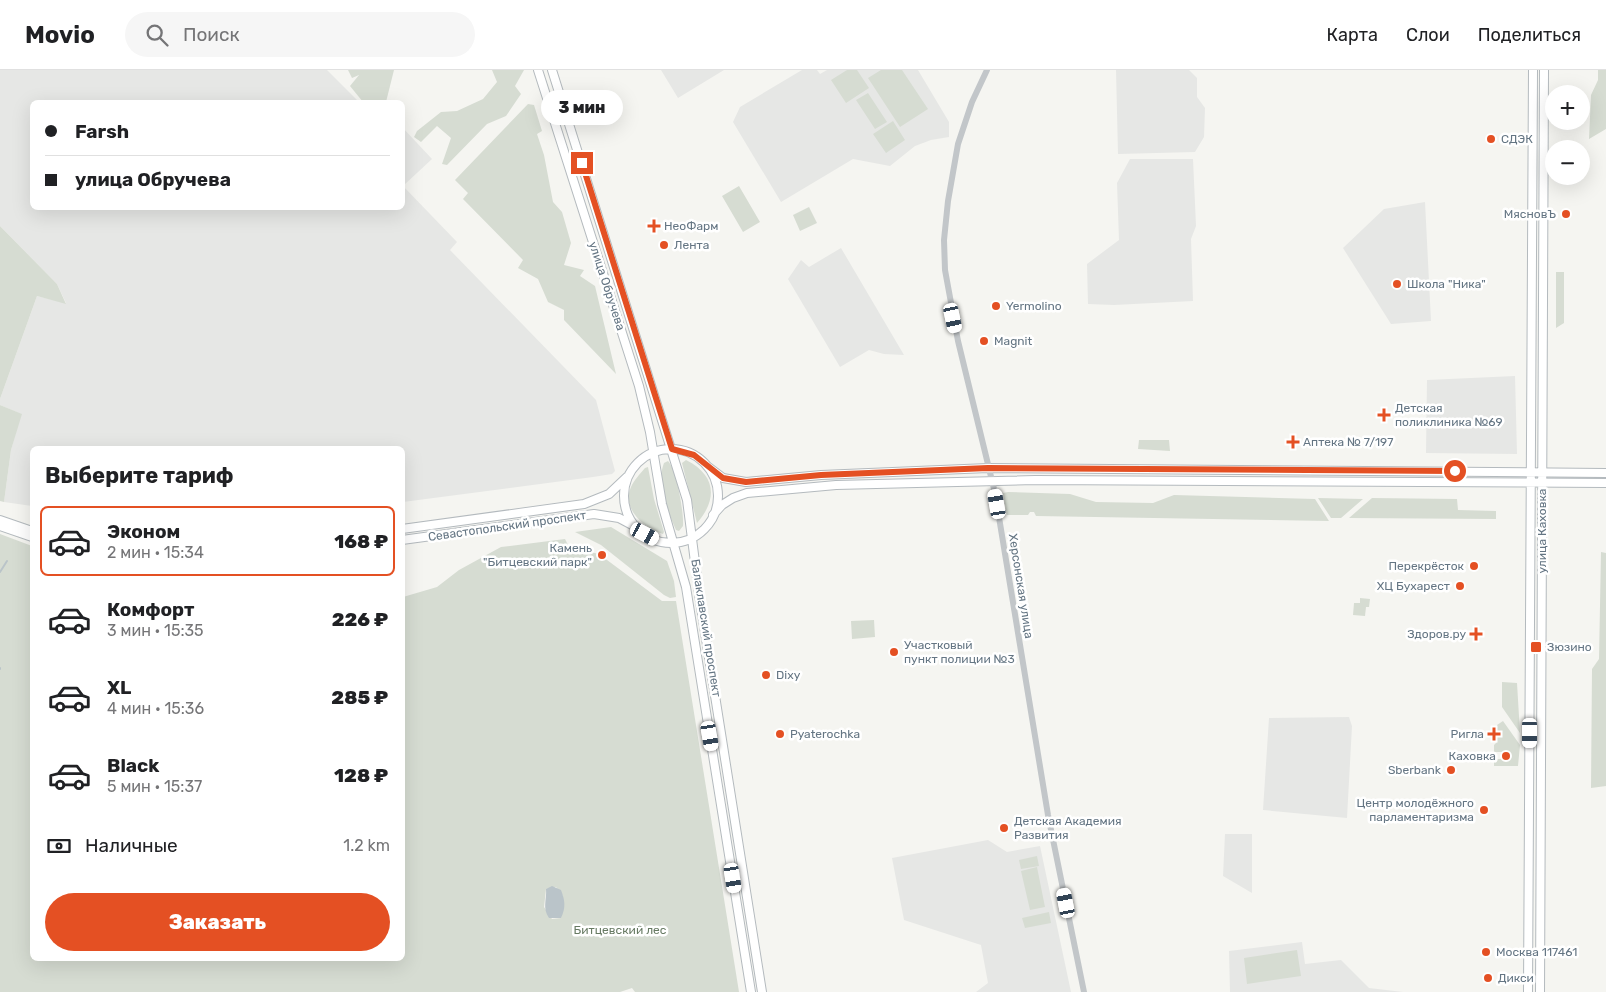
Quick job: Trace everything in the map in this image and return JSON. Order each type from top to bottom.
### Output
[{"type":"main road","name":"улица Обручева","points":[[538,70],[639,386],[650,432],[652,454],[662,504]]},
{"type":"main road","name":"улица Обручева","points":[[552,70],[687,500]]},
{"type":"main road","name":"улица Каховка","points":[[1528,992],[1533,70]]},
{"type":"main road","name":"улица Каховка","points":[[1540,992],[1544,70]]},
{"type":"main road","points":[[652,454],[672,449],[694,455],[723,478],[746,482],[821,475],[988,468],[1606,473]]},
{"type":"main road","name":"Севастопольский проспект","points":[[405,529],[584,504],[609,494],[639,463],[652,454]]},
{"type":"main road","points":[[706,466],[716,482],[719,493],[713,516]]},
{"type":"main road","points":[[628,476],[624,500],[628,516],[638,529]]},
{"type":"main road","points":[[674,544],[692,537],[722,505],[733,498],[765,491],[836,485],[991,481],[1606,482]]},
{"type":"main road","name":"Балаклавский проспект","points":[[687,500],[700,600],[762,992]]},
{"type":"main road","name":"Балаклавский проспект","points":[[662,504],[686,587],[751,992]]},
{"type":"main road","name":"Севастопольский проспект","points":[[405,540],[594,514],[619,518],[656,540],[674,544]]},
{"type":"main road","points":[[0,520],[30,530]]},
{"type":"main road","points":[[0,526],[30,536]]},
{"type":"street","name":"Херсонская улица","points":[[988,70],[972,102],[958,144],[948,202],[944,249],[949,299],[999,515],[1048,815],[1084,992]]},
{"type":"shaded area","points":[[0,70],[327,70],[357,100],[30,100],[30,210],[405,210],[405,188],[457,242],[450,250],[596,400],[615,471],[612,474],[593,477],[405,502],[405,446],[30,446],[30,506],[4,502],[11,450],[21,414],[0,405],[0,399],[37,296],[66,303],[57,284],[0,226]]},
{"type":"shaded area","points":[[661,70],[724,70],[678,98]]},
{"type":"shaded area","points":[[802,70],[817,70],[820,74],[827,70],[918,70],[949,122],[949,137],[931,140],[915,146],[890,166],[853,159],[781,202],[733,122],[740,107]]},
{"type":"shaded area","points":[[1116,70],[1189,70],[1197,78],[1197,97],[1205,108],[1204,137],[1195,152],[1118,154]]},
{"type":"shaded area","points":[[405,130],[432,159],[405,184]]},
{"type":"shaded area","points":[[1130,159],[1193,159],[1196,226],[1191,239],[1193,301],[1114,305],[1088,304],[1087,264],[1119,240],[1117,183]]},
{"type":"shaded area","name":"Школа \"Ника\"","points":[[1425,202],[1431,321],[1391,324],[1343,248],[1384,209]]},
{"type":"shaded area","points":[[841,248],[904,355],[884,354],[869,350],[840,367],[788,279],[801,260],[809,267]]},
{"type":"shaded area","points":[[1515,376],[1517,454],[1426,453],[1427,380]]},
{"type":"shaded area","points":[[1349,717],[1352,726],[1347,818],[1263,810],[1269,718]]},
{"type":"shaded area","points":[[1225,834],[1252,834],[1252,893],[1223,876]]},
{"type":"shaded area","points":[[988,840],[1007,852],[1040,846],[1071,992],[976,992],[988,983],[981,945],[904,920],[892,858]]},
{"type":"shaded area","points":[[552,886],[561,890],[563,897],[564,907],[561,918],[549,918],[546,911],[546,889]]},
{"type":"shaded area","points":[[1302,942],[1305,964],[1341,960],[1369,988],[1403,992],[1230,992],[1229,951]]},
{"type":"green space","points":[[348,70],[394,70],[386,100],[361,100],[350,86],[359,75],[352,78]]},
{"type":"green space","points":[[492,70],[524,70],[515,86],[521,94],[506,116],[487,124],[447,165],[442,164],[451,138],[437,126],[421,142],[414,137],[417,131],[441,112],[457,111],[483,99],[497,82]]},
{"type":"green space","points":[[847,70],[857,70],[869,88],[846,103],[831,80]]},
{"type":"green space","points":[[881,70],[902,70],[928,109],[900,127],[868,78]]},
{"type":"green space","points":[[1598,70],[1606,70],[1606,129],[1589,139],[1591,95],[1598,80]]},
{"type":"green space","points":[[868,93],[887,122],[875,129],[856,100]]},
{"type":"green space","points":[[528,104],[534,105],[542,131],[537,134],[544,155],[553,202],[562,212],[571,243],[564,265],[584,270],[580,276],[595,286],[616,374],[564,320],[564,310],[548,302],[538,279],[518,268],[523,260],[463,199],[468,193],[455,180]]},
{"type":"green space","points":[[893,121],[905,140],[886,153],[873,134]]},
{"type":"green space","points":[[739,186],[760,222],[743,232],[722,196]]},
{"type":"green space","points":[[809,207],[817,223],[800,231],[793,215]]},
{"type":"green space","points":[[0,226],[57,284],[66,304],[37,296],[0,399]]},
{"type":"green space","points":[[1556,272],[1564,272],[1564,323],[1556,328]]},
{"type":"green space","points":[[0,405],[22,414],[11,450],[4,502],[0,501]]},
{"type":"green space","points":[[1139,440],[1169,440],[1170,451],[1138,449]]},
{"type":"green space","points":[[686,460],[703,473],[711,488],[708,505],[697,523],[682,463]]},
{"type":"green space","points":[[668,461],[677,483],[681,502],[683,526],[679,531],[676,530],[670,515],[662,488],[662,471],[664,463]]},
{"type":"green space","points":[[648,467],[663,534],[642,523],[636,517],[629,503],[632,484]]},
{"type":"green space","points":[[1003,493],[1070,494],[1096,502],[1153,503],[1174,495],[1315,499],[1329,521],[1036,516],[1034,512],[1030,512],[1028,515],[1007,515]]},
{"type":"green space","points":[[1318,498],[1363,499],[1341,518],[1331,518]]},
{"type":"green space","points":[[1372,498],[1457,499],[1458,510],[1496,511],[1496,519],[1349,518]]},
{"type":"green space","points":[[611,527],[667,561],[674,581],[676,597],[670,598],[664,595],[601,545],[575,532]]},
{"type":"green space","name":"Битцевский лес","points":[[0,534],[30,545],[30,961],[405,961],[405,596],[437,587],[459,570],[501,547],[565,539],[569,547],[599,554],[662,601],[676,601],[739,992],[635,992],[632,988],[620,992],[0,992]],"holes":[[[556,887],[563,896],[561,918],[552,919],[544,907],[546,889]]]},
{"type":"green space","points":[[1601,552],[1606,553],[1606,786],[1591,788],[1592,669],[1599,659]]},
{"type":"green space","points":[[1360,598],[1370,599],[1369,607],[1366,607],[1365,616],[1353,615],[1354,603],[1360,603]]},
{"type":"green space","points":[[874,620],[875,637],[852,639],[851,621]]},
{"type":"green space","points":[[1502,682],[1517,683],[1520,733],[1502,707]]},
{"type":"green space","points":[[1503,721],[1520,745],[1518,766],[1494,766],[1494,759],[1509,759],[1509,752],[1494,752],[1494,745],[1497,742],[1497,725]]},
{"type":"green space","points":[[1037,856],[1039,866],[1021,869],[1019,860]]},
{"type":"green space","points":[[1037,867],[1045,907],[1030,910],[1021,871]]},
{"type":"green space","points":[[1049,912],[1051,923],[1025,928],[1022,918]]},
{"type":"green space","points":[[1297,950],[1301,976],[1247,984],[1244,958]]},
{"type":"waterway","points":[[0,572],[7,561]]},
{"type":"place","name":"СДЭК","points":[[1491,139]]},
{"type":"place","name":"МясновЪ","points":[[1566,214]]},
{"type":"place","name":"НеоФарм","points":[[654,226]]},
{"type":"place","name":"Лента","points":[[664,245]]},
{"type":"place","name":"Школа \"Ника\"","points":[[1397,284]]},
{"type":"place","name":"Yermolino","points":[[996,306]]},
{"type":"place","name":"Magnit","points":[[984,341]]},
{"type":"place","name":"Детская поликлиника №69","points":[[1384,415]]},
{"type":"place","name":"Аптека № 7/197","points":[[1293,442]]},
{"type":"place","name":"Камень \"Битцевский парк\"","points":[[602,555]]},
{"type":"place","name":"Перекрёсток","points":[[1474,566]]},
{"type":"place","name":"ХЦ Бухарест","points":[[1460,586]]},
{"type":"place","name":"Здоров.ру","points":[[1476,634]]},
{"type":"place","name":"Зюзино","points":[[1536,647]]},
{"type":"place","name":"Участковый пункт полиции №3","points":[[894,652]]},
{"type":"place","name":"Dixy","points":[[766,675]]},
{"type":"place","name":"Pyaterochka","points":[[780,734]]},
{"type":"place","name":"Ригла","points":[[1494,734]]},
{"type":"place","name":"Каховка","points":[[1506,756]]},
{"type":"place","name":"Sberbank","points":[[1451,770]]},
{"type":"place","name":"Центр молодёжного парламентаризма","points":[[1484,810]]},
{"type":"place","name":"Детская Академия Развития","points":[[1004,828]]},
{"type":"place","name":"Москва 117461","points":[[1486,952]]},
{"type":"place","name":"Дикси","points":[[1488,978]]},
{"type":"route","points":[[582,163],[672,449],[678,449],[694,455],[723,478],[746,482],[821,475],[988,468],[1455,471]]}]
